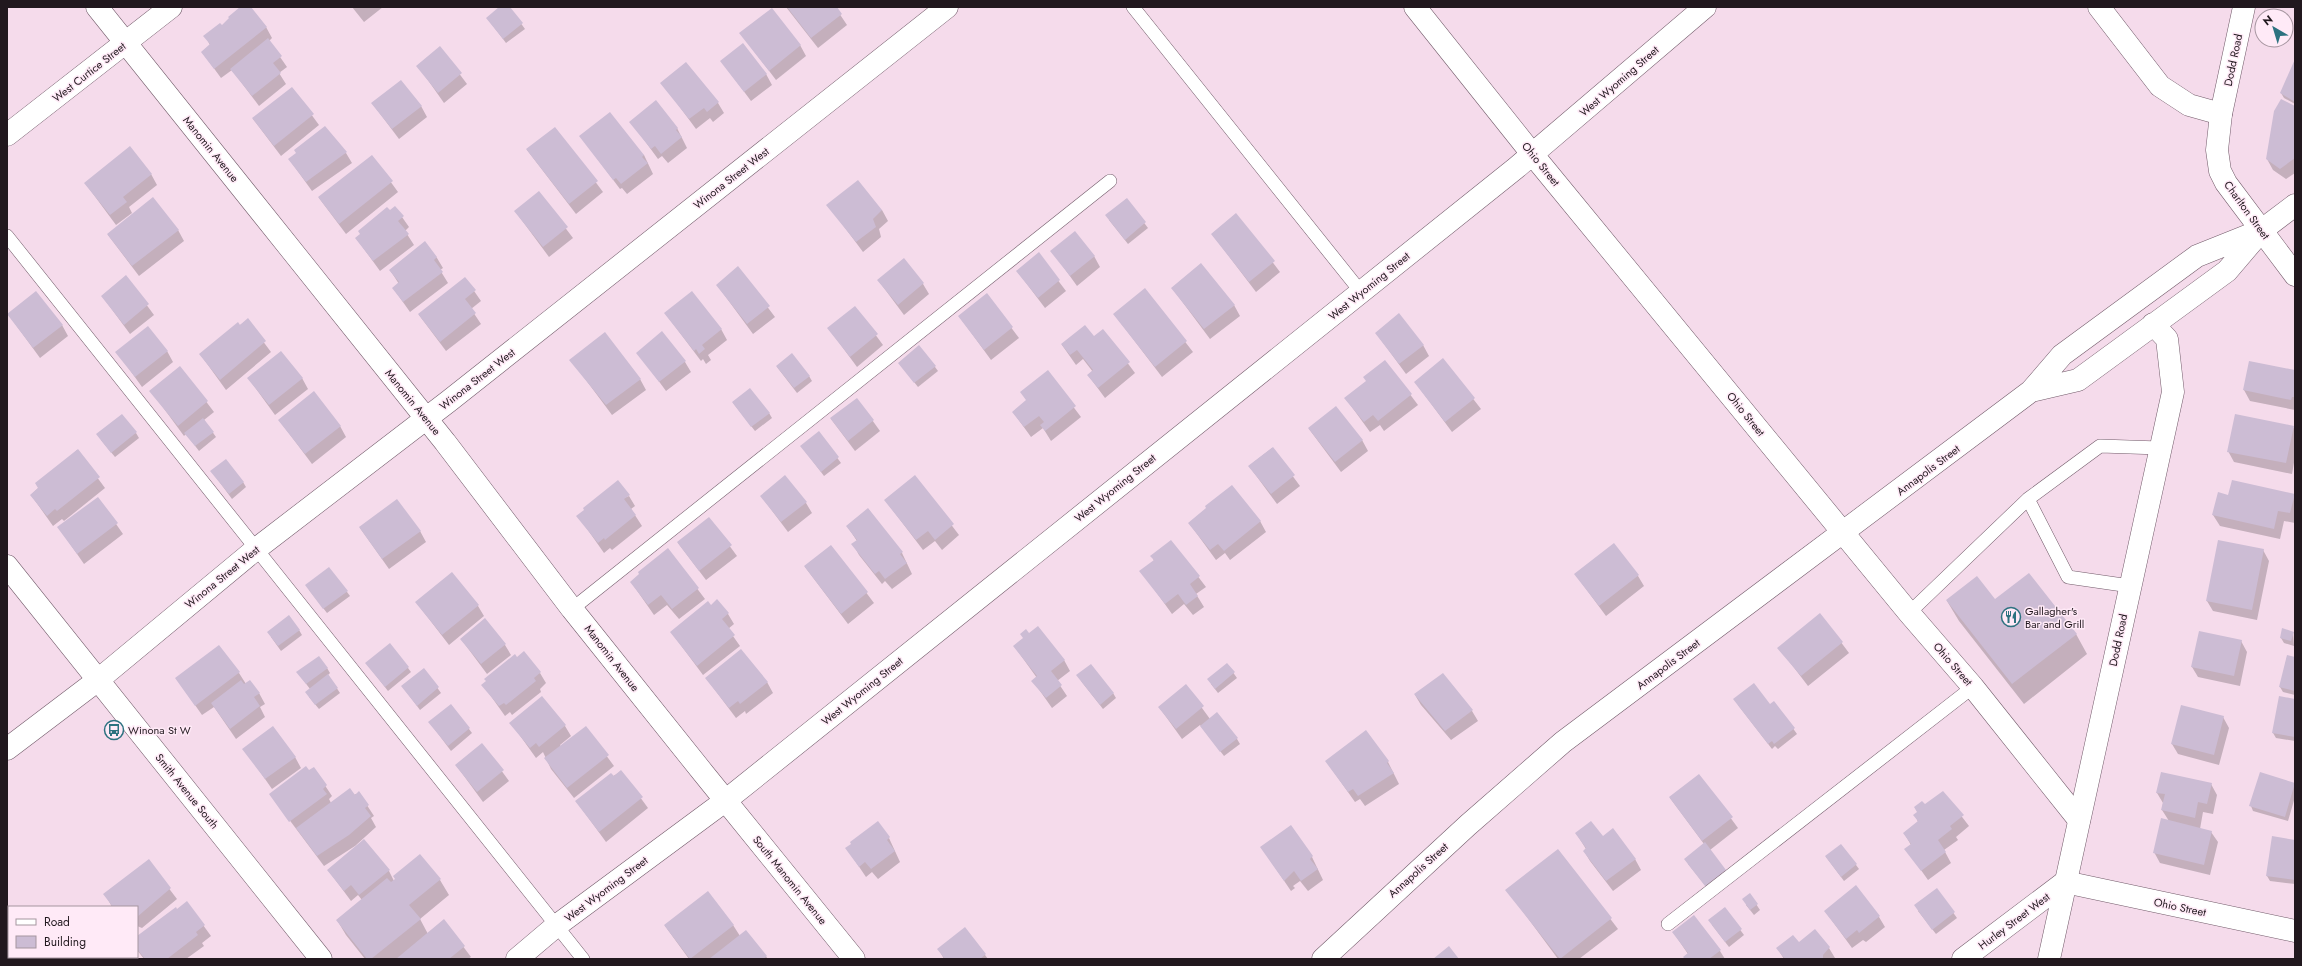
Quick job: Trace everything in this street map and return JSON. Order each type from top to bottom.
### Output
[{"type":"street","name":"Manomin Avenue","points":[[97,7],[426,419],[572,609],[725,801]]},
{"type":"street","name":"West Curtice Street","points":[[7,136],[171,7]]},
{"type":"street","name":"Winona Street West","points":[[7,749],[98,680],[256,549],[426,419],[947,7]]},
{"type":"street","name":"Ohio Street","points":[[1416,7],[1533,155],[1909,613],[1973,687],[2079,820]]},
{"type":"street","name":"West Wyoming Street","points":[[517,959],[556,926],[725,801],[1533,155],[1705,7]]},
{"type":"street","points":[[2099,7],[2160,86],[2189,105],[2221,114]]},
{"type":"street","name":"Dodd Road","points":[[2221,114],[2244,7]]},
{"type":"street","name":"Charlton Street","points":[[2221,114],[2217,150],[2220,171],[2226,183],[2295,275]]},
{"type":"street","name":"Annapolis Street","points":[[2031,391],[2078,380],[2227,271],[2262,230],[2295,205]]},
{"type":"street","name":"Annapolis Street","points":[[1322,959],[1468,825],[1564,742],[1844,534],[2031,391],[2062,355],[2197,256],[2262,230]]},
{"type":"street","name":"Dodd Road","points":[[2049,959],[2064,882],[2173,392],[2167,339],[2153,324]]},
{"type":"street","name":"Smith Avenue South","points":[[7,566],[322,959]]},
{"type":"street","name":"South Manomin Avenue","points":[[725,801],[854,959]]},
{"type":"street","name":"Ohio Street","points":[[2064,882],[2295,931]]},
{"type":"street","name":"Hurley Street West","points":[[1963,959],[2064,882]]},
{"type":"lane","points":[[1133,7],[1361,292]]},
{"type":"lane","points":[[572,609],[1110,181]]},
{"type":"lane","points":[[7,236],[583,959]]},
{"type":"lane","points":[[1909,613],[2028,499],[2100,446],[2160,448]]},
{"type":"lane","points":[[2028,499],[2068,577],[2130,586]]},
{"type":"lane","points":[[1668,924],[1973,687]]},
{"type":"building","points":[[240,7],[251,7],[267,27],[214,69],[201,52],[210,44],[203,36],[220,23],[222,25],[229,18],[228,17]]},
{"type":"building","points":[[499,7],[510,7],[523,23],[503,39],[486,18]]},
{"type":"building","points":[[787,7],[837,7],[842,14],[811,38]]},
{"type":"building","points":[[772,8],[801,45],[769,71],[739,33]]},
{"type":"building","points":[[268,38],[282,56],[273,63],[281,73],[252,96],[230,69]]},
{"type":"building","points":[[743,43],[767,74],[744,92],[720,61]]},
{"type":"building","points":[[440,46],[462,73],[438,93],[416,66]]},
{"type":"building","points":[[2295,59],[2295,102],[2280,93]]},
{"type":"building","points":[[686,62],[719,102],[707,112],[704,108],[689,119],[660,83]]},
{"type":"building","points":[[401,80],[422,106],[392,129],[371,103]]},
{"type":"building","points":[[292,87],[314,114],[274,146],[252,118]]},
{"type":"building","points":[[2281,99],[2295,106],[2295,158],[2280,169],[2266,159],[2274,111]]},
{"type":"building","points":[[656,100],[678,128],[676,130],[682,137],[661,154],[655,146],[651,149],[629,122]]},
{"type":"building","points":[[610,112],[644,155],[642,157],[648,163],[621,184],[616,178],[613,180],[579,136]]},
{"type":"building","points":[[325,126],[347,152],[306,182],[288,159],[296,153],[294,150]]},
{"type":"building","points":[[555,127],[598,181],[569,204],[526,149]]},
{"type":"building","points":[[130,146],[152,174],[123,197],[127,202],[110,215],[84,183]]},
{"type":"building","points":[[372,155],[393,181],[339,224],[318,197]]},
{"type":"building","points":[[858,180],[882,210],[873,219],[876,227],[856,242],[826,205]]},
{"type":"building","points":[[539,191],[568,227],[543,247],[514,211]]},
{"type":"building","points":[[153,197],[179,230],[132,266],[107,234]]},
{"type":"building","points":[[1127,198],[1146,222],[1125,240],[1105,215]]},
{"type":"building","points":[[395,206],[404,216],[398,221],[409,234],[373,261],[355,238],[360,234],[358,231],[387,207],[390,210]]},
{"type":"building","points":[[1236,213],[1275,261],[1249,282],[1211,234]]},
{"type":"building","points":[[1075,231],[1095,256],[1070,276],[1050,251]]},
{"type":"building","points":[[425,241],[437,257],[434,260],[443,272],[403,302],[392,288],[399,282],[389,270]]},
{"type":"building","points":[[1039,252],[1060,280],[1038,298],[1016,271]]},
{"type":"building","points":[[904,258],[924,283],[898,305],[877,280]]},
{"type":"building","points":[[1201,263],[1235,305],[1204,329],[1171,288]]},
{"type":"building","points":[[738,266],[770,306],[747,324],[716,285]]},
{"type":"building","points":[[126,275],[149,304],[124,325],[101,296]]},
{"type":"building","points":[[465,277],[476,290],[465,299],[476,313],[440,342],[418,314]]},
{"type":"building","points":[[1145,288],[1187,341],[1155,367],[1113,314]]},
{"type":"building","points":[[36,291],[63,325],[33,348],[7,314]]},
{"type":"building","points":[[692,291],[722,329],[702,345],[705,349],[699,354],[696,349],[694,351],[664,313]]},
{"type":"building","points":[[987,293],[1013,327],[984,350],[958,316]]},
{"type":"building","points":[[855,306],[878,334],[850,357],[827,328]]},
{"type":"building","points":[[1399,313],[1424,345],[1399,364],[1375,333]]},
{"type":"building","points":[[248,318],[266,341],[220,380],[199,354],[238,322],[240,325]]},
{"type":"building","points":[[1085,325],[1094,336],[1103,329],[1130,362],[1098,388],[1087,375],[1093,370],[1077,350],[1070,355],[1061,344]]},
{"type":"building","points":[[148,326],[168,351],[135,377],[115,352]]},
{"type":"building","points":[[662,331],[686,361],[659,382],[636,353]]},
{"type":"building","points":[[605,332],[641,379],[606,405],[569,360]]},
{"type":"building","points":[[919,345],[936,366],[914,383],[898,363]]},
{"type":"building","points":[[281,351],[303,378],[269,405],[247,378]]},
{"type":"building","points":[[792,353],[810,376],[794,388],[776,366]]},
{"type":"building","points":[[1443,358],[1475,398],[1445,422],[1414,382]]},
{"type":"building","points":[[1385,360],[1412,394],[1378,421],[1373,415],[1364,422],[1344,398],[1366,381],[1363,377]]},
{"type":"building","points":[[2249,361],[2295,370],[2295,397],[2292,397],[2291,400],[2243,390]]},
{"type":"building","points":[[180,366],[208,401],[178,426],[149,391]]},
{"type":"building","points":[[1048,370],[1076,406],[1045,431],[1040,425],[1044,422],[1039,416],[1024,427],[1012,412],[1026,400],[1020,392]]},
{"type":"building","points":[[750,388],[770,413],[751,427],[732,402]]},
{"type":"building","points":[[314,391],[341,426],[305,454],[278,420]]},
{"type":"building","points":[[857,398],[874,420],[848,441],[830,418]]},
{"type":"building","points":[[1336,406],[1363,440],[1335,462],[1308,428]]},
{"type":"building","points":[[122,414],[137,432],[111,453],[96,434]]},
{"type":"building","points":[[2235,414],[2294,426],[2286,463],[2227,452]]},
{"type":"building","points":[[203,418],[214,432],[195,446],[184,433]]},
{"type":"building","points":[[819,431],[839,457],[821,472],[800,446]]},
{"type":"building","points":[[1273,447],[1295,475],[1271,494],[1248,466]]},
{"type":"building","points":[[78,449],[100,477],[57,511],[55,509],[47,516],[30,495],[38,488],[35,483]]},
{"type":"building","points":[[226,459],[244,482],[229,494],[210,471]]},
{"type":"building","points":[[785,475],[807,502],[781,522],[760,496]]},
{"type":"building","points":[[915,475],[954,524],[935,540],[928,531],[916,540],[884,500]]},
{"type":"building","points":[[618,480],[630,495],[624,499],[636,515],[605,540],[604,538],[598,543],[576,516],[584,510],[583,508]]},
{"type":"building","points":[[2232,480],[2295,494],[2290,513],[2278,511],[2274,529],[2212,515],[2218,492],[2228,495]]},
{"type":"building","points":[[1232,485],[1261,521],[1224,551],[1218,544],[1210,550],[1188,523],[1206,508],[1205,506]]},
{"type":"building","points":[[98,497],[118,523],[77,554],[57,527]]},
{"type":"building","points":[[397,499],[421,531],[382,559],[359,527]]},
{"type":"building","points":[[868,508],[903,552],[900,554],[907,563],[885,579],[879,571],[875,574],[851,544],[857,540],[846,526]]},
{"type":"building","points":[[709,517],[732,545],[699,571],[677,542]]},
{"type":"building","points":[[1171,540],[1200,576],[1190,584],[1198,596],[1186,605],[1178,594],[1165,604],[1139,571],[1154,560],[1150,556]]},
{"type":"building","points":[[2218,540],[2264,549],[2252,610],[2206,601]]},
{"type":"building","points":[[1614,543],[1639,575],[1599,606],[1574,574]]},
{"type":"building","points":[[831,545],[868,592],[841,614],[804,566]]},
{"type":"building","points":[[668,548],[699,588],[672,609],[661,595],[648,605],[630,582],[639,574],[638,572]]},
{"type":"building","points":[[329,567],[348,591],[323,609],[305,585]]},
{"type":"building","points":[[452,572],[479,605],[442,635],[415,602]]},
{"type":"building","name":"Gallagher's Bar and Grill","points":[[2029,573],[2077,634],[2012,684],[1946,600],[1977,576],[1995,599]]},
{"type":"building","points":[[717,599],[729,613],[722,619],[735,635],[697,666],[670,632],[708,601],[711,605]]},
{"type":"building","points":[[1820,613],[1843,642],[1801,676],[1777,648]]},
{"type":"building","points":[[289,615],[300,630],[278,646],[267,632]]},
{"type":"building","points":[[485,618],[506,644],[481,664],[460,639]]},
{"type":"building","points":[[1038,626],[1065,660],[1051,671],[1062,685],[1046,698],[1031,681],[1037,676],[1013,646],[1023,638],[1020,634],[1026,629],[1029,633]]},
{"type":"building","points":[[2282,628],[2294,632],[2291,641],[2280,638]]},
{"type":"building","points":[[2199,631],[2242,640],[2234,676],[2191,667]]},
{"type":"building","points":[[390,643],[409,667],[385,687],[365,663]]},
{"type":"building","points":[[219,645],[240,672],[195,706],[175,678]]},
{"type":"building","points":[[741,649],[768,682],[740,704],[738,701],[729,708],[705,678]]},
{"type":"building","points":[[524,651],[541,672],[534,678],[536,681],[506,705],[504,703],[499,706],[481,685],[486,681],[484,679],[515,654],[517,657]]},
{"type":"building","points":[[2287,655],[2295,657],[2295,691],[2279,687]]},
{"type":"building","points":[[319,656],[328,668],[306,684],[296,672]]},
{"type":"building","points":[[1227,663],[1235,672],[1215,689],[1207,679]]},
{"type":"building","points":[[1091,664],[1114,693],[1100,705],[1076,675]]},
{"type":"building","points":[[424,668],[439,687],[417,706],[401,686]]},
{"type":"building","points":[[1443,673],[1473,710],[1445,731],[1414,694]]},
{"type":"building","points":[[328,674],[338,688],[315,705],[305,692]]},
{"type":"building","points":[[241,680],[244,684],[250,680],[260,693],[254,697],[260,706],[230,729],[211,703]]},
{"type":"building","points":[[1754,683],[1770,704],[1774,701],[1795,728],[1774,744],[1772,741],[1768,744],[1733,699]]},
{"type":"building","points":[[1186,684],[1204,706],[1176,729],[1158,707]]},
{"type":"building","points":[[542,696],[566,725],[539,747],[536,743],[530,748],[509,723]]},
{"type":"building","points":[[2279,696],[2295,699],[2295,737],[2272,733]]},
{"type":"building","points":[[451,704],[470,728],[448,746],[428,722]]},
{"type":"building","points":[[2181,705],[2224,716],[2214,755],[2171,744]]},
{"type":"building","points":[[1217,712],[1238,738],[1220,752],[1200,726]]},
{"type":"building","points":[[273,726],[296,757],[265,779],[242,749]]},
{"type":"building","points":[[586,726],[609,755],[567,788],[544,758]]},
{"type":"building","points":[[1366,730],[1389,761],[1387,763],[1394,773],[1358,796],[1353,789],[1348,792],[1325,761]]},
{"type":"building","points":[[482,743],[504,770],[477,792],[455,765]]},
{"type":"building","points":[[306,766],[309,770],[314,767],[327,785],[323,789],[327,794],[289,822],[269,794]]},
{"type":"building","points":[[621,770],[643,797],[599,832],[575,801],[611,773],[614,776]]},
{"type":"building","points":[[2161,772],[2212,783],[2207,804],[2198,802],[2195,818],[2161,810],[2165,794],[2156,793]]},
{"type":"building","points":[[2260,772],[2295,783],[2285,817],[2249,806]]},
{"type":"building","points":[[1699,774],[1733,817],[1702,841],[1669,797]]},
{"type":"building","points":[[350,788],[355,795],[359,791],[369,805],[365,808],[371,816],[349,835],[317,856],[296,828]]},
{"type":"building","points":[[1943,791],[1964,815],[1950,826],[1952,829],[1938,840],[1946,852],[1921,871],[1904,849],[1911,844],[1903,833],[1918,821],[1913,815],[1917,812],[1914,807],[1922,801],[1925,804]]},
{"type":"building","points":[[2161,818],[2212,831],[2204,865],[2153,853]]},
{"type":"building","points":[[878,821],[890,837],[887,840],[895,851],[871,869],[865,862],[859,867],[845,848],[851,844],[850,842]]},
{"type":"building","points":[[1591,821],[1603,836],[1613,828],[1636,859],[1606,881],[1583,851],[1586,848],[1575,833]]},
{"type":"building","points":[[1291,825],[1313,856],[1310,859],[1318,869],[1301,881],[1294,871],[1284,881],[1260,847]]},
{"type":"building","points":[[2272,836],[2295,840],[2295,880],[2266,876]]},
{"type":"building","points":[[364,839],[390,870],[359,895],[351,885],[344,891],[327,870]]},
{"type":"building","points":[[1705,842],[1726,870],[1705,886],[1684,859]]},
{"type":"building","points":[[1841,844],[1857,864],[1841,877],[1825,856]]},
{"type":"building","points":[[1558,849],[1612,918],[1560,959],[1505,890]]},
{"type":"building","points":[[420,854],[441,879],[409,905],[421,919],[371,959],[367,959],[336,920],[387,878],[391,882],[395,879],[393,876]]},
{"type":"building","points":[[149,859],[171,888],[138,916],[138,906],[112,906],[103,894]]},
{"type":"building","points":[[1856,885],[1880,916],[1859,933],[1857,930],[1846,939],[1824,911]]},
{"type":"building","points":[[1937,888],[1955,912],[1932,930],[1914,905]]},
{"type":"building","points":[[708,891],[734,925],[690,959],[664,925]]},
{"type":"building","points":[[1750,893],[1758,904],[1750,910],[1742,899]]},
{"type":"building","points":[[187,901],[205,925],[196,932],[198,935],[167,959],[145,959],[138,950],[138,935],[176,907],[177,909]]},
{"type":"building","points":[[1725,907],[1742,929],[1725,942],[1708,920]]},
{"type":"building","points":[[1694,915],[1721,950],[1709,959],[1685,959],[1683,957],[1688,953],[1672,932]]},
{"type":"building","points":[[444,919],[465,946],[449,959],[396,959]]},
{"type":"building","points":[[965,927],[986,954],[980,959],[945,959],[937,949]]},
{"type":"building","points":[[1815,929],[1830,947],[1823,955],[1823,959],[1785,959],[1776,948],[1793,935],[1799,942]]},
{"type":"building","points":[[746,930],[767,956],[763,959],[709,959]]},
{"type":"building","points":[[1449,946],[1459,959],[1433,959]]},
{"type":"place","name":"Gallagher's Bar and Grill","points":[[2011,617]]},
{"type":"place","name":"Winona St W","points":[[114,730]]}]
